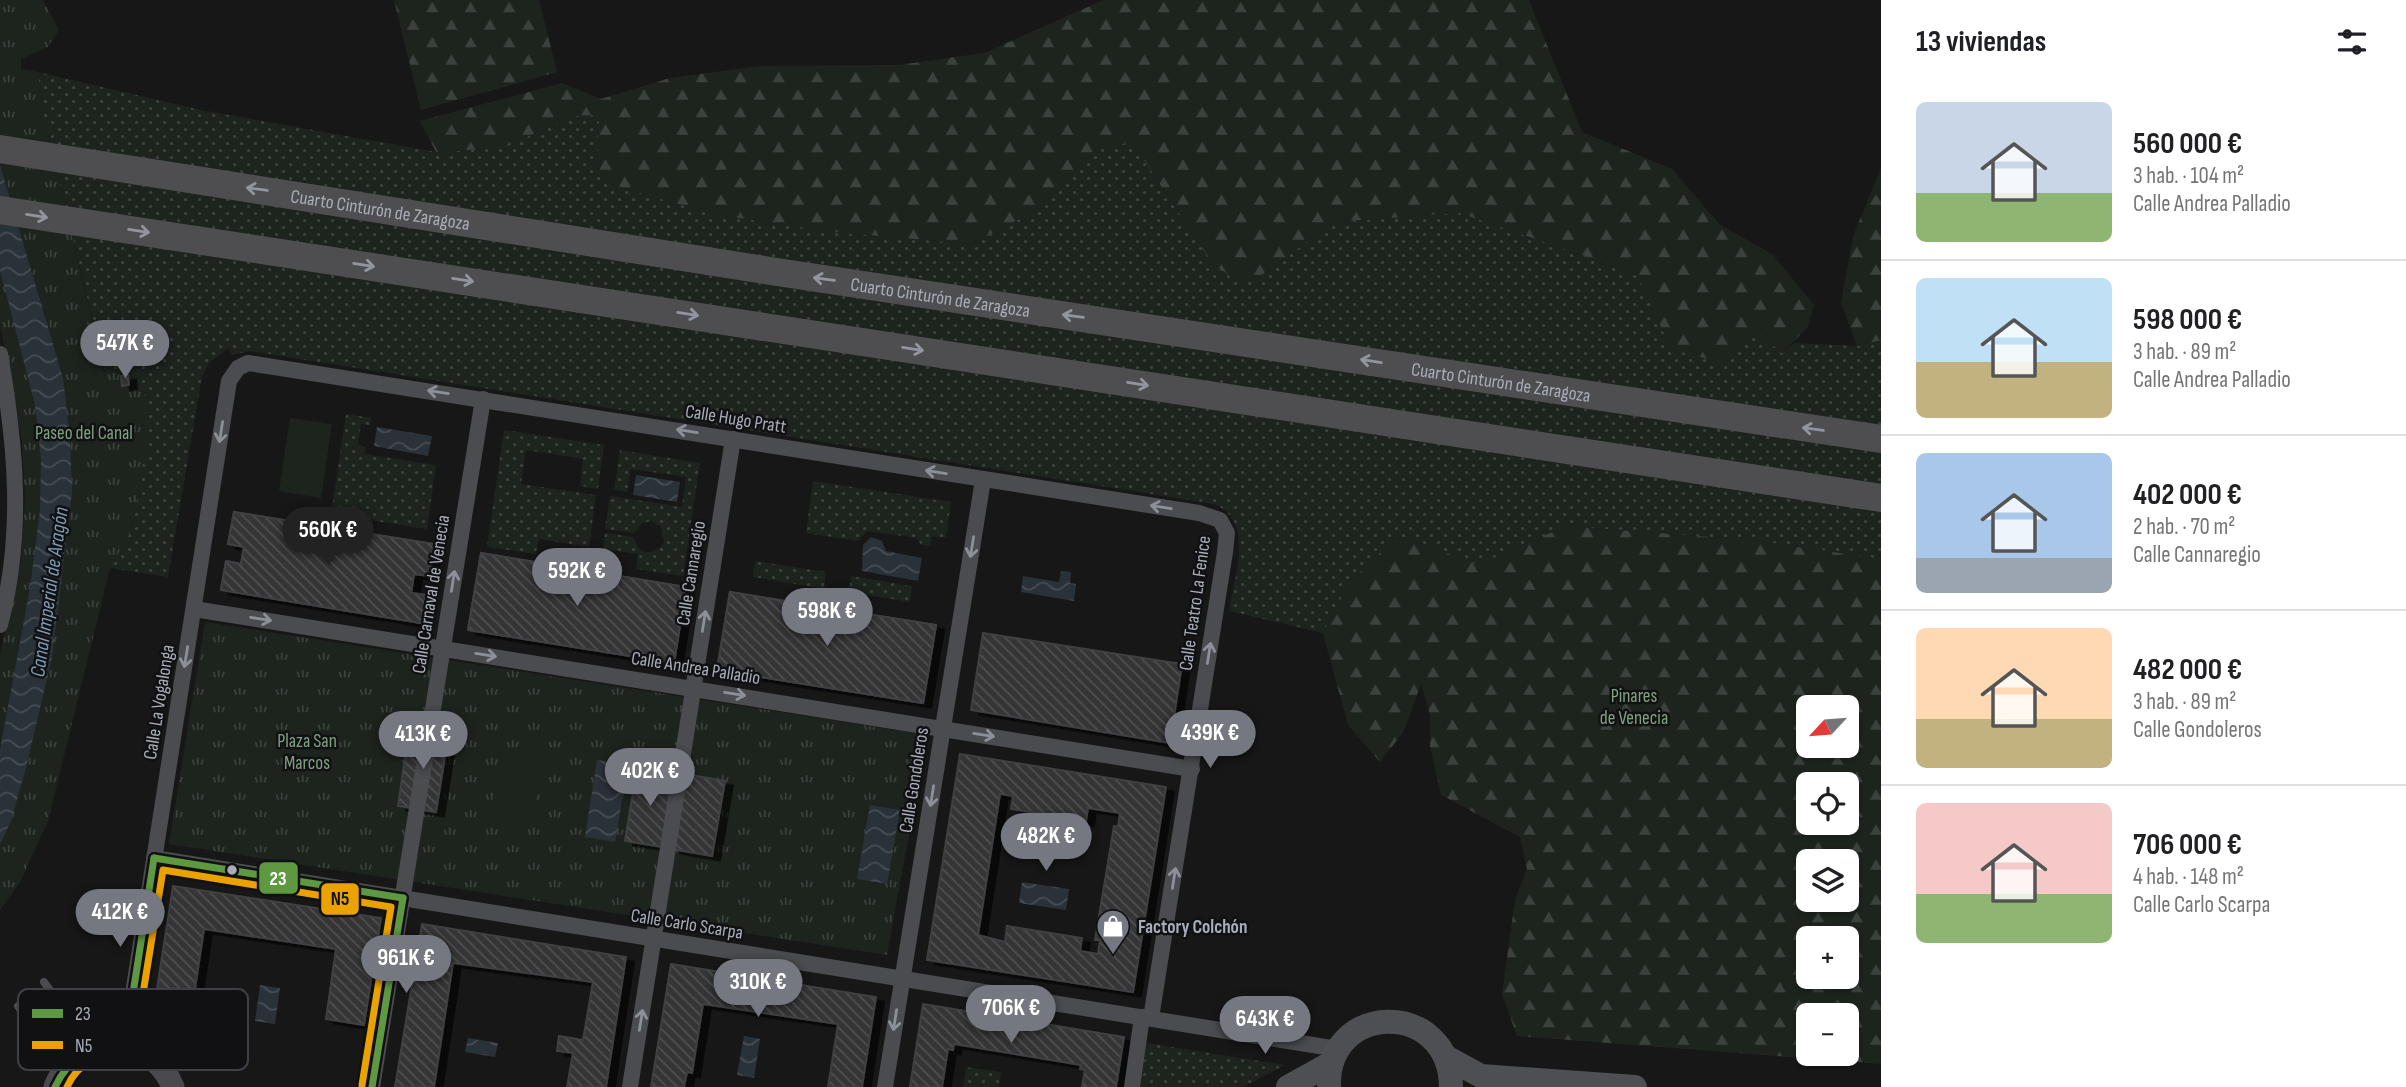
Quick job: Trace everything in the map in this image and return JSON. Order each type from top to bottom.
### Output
[{"type":"highway","name":"Cuarto Cinturón de Zaragoza","points":[[0,149],[68,162],[1881,439]]},
{"type":"highway","points":[[0,210],[1881,498]]},
{"type":"main road","points":[[1287,1087],[1333,1066],[1356,1031],[1369,1024],[1399,1021],[1426,1033],[1446,1057],[1481,1076],[1635,1087]]},
{"type":"main road","points":[[1446,1057],[1451,1087]]},
{"type":"street","points":[[0,354],[17,489],[17,529],[11,583],[0,625]]},
{"type":"street","name":"Calle Hugo Pratt","points":[[238,368],[257,363],[484,399],[1215,516],[1224,525]]},
{"type":"street","name":"Calle La Vogalonga","points":[[134,989],[229,381],[238,368]]},
{"type":"street","name":"Calle Carnaval de Venecia","points":[[372,1087],[484,399]]},
{"type":"street","name":"Calle Cannaregio","points":[[629,1087],[733,439]]},
{"type":"street","name":"Calle Gondoleros","points":[[885,1087],[983,480]]},
{"type":"street","name":"Calle Teatro La Fenice","points":[[1132,1087],[1192,769],[1225,552],[1227,533],[1224,525]]},
{"type":"street","name":"Calle Andrea Palladio","points":[[194,609],[1192,769]]},
{"type":"street","name":"Calle Carlo Scarpa","points":[[154,858],[902,980],[1147,1017],[1333,1066]]},
{"type":"street","points":[[163,1070],[173,1087]]},
{"type":"lane","points":[[44,982],[49,989]]},
{"type":"green space","name":"Paseo del Canal","points":[[0,0],[43,0],[59,30],[48,47],[21,59],[21,69],[38,72],[41,105],[104,372],[136,368],[147,403],[149,428],[132,529],[110,568],[48,821],[20,882],[0,910],[0,654],[21,560],[25,500],[22,441],[0,324]]},
{"type":"green space","points":[[394,0],[539,0],[557,72],[421,110]]},
{"type":"green space","points":[[1104,0],[1529,0],[1582,132],[1672,169],[1720,225],[1772,254],[1814,305],[1808,327],[1782,353],[1758,333],[1719,362],[1671,349],[1637,274],[1460,213],[1333,222],[1254,281],[1230,276],[1212,263],[1132,142],[1096,148],[1044,206],[972,244],[834,232],[712,214],[607,183],[597,164],[599,115],[573,116],[503,148],[436,152],[420,121],[562,83],[601,99],[670,78],[760,66],[899,65],[984,53]]},
{"type":"green space","points":[[38,72],[201,110],[436,152],[502,148],[573,116],[600,115],[597,164],[607,183],[712,214],[834,232],[972,244],[1044,206],[1096,148],[1132,142],[1212,263],[1254,281],[1333,222],[1460,213],[1637,274],[1672,350],[1758,333],[1782,353],[1795,343],[1857,346],[1881,340],[1881,559],[1751,540],[1566,526],[1478,565],[1404,537],[1376,557],[1355,578],[1323,633],[1229,611],[1238,567],[1239,537],[1235,523],[1227,512],[1214,504],[250,351],[232,355],[228,348],[210,362],[202,376],[168,577],[110,568],[132,529],[105,372],[41,105]]},
{"type":"green space","points":[[1881,169],[1881,340],[1857,346],[1841,302],[1854,233]]},
{"type":"green space","points":[[346,414],[371,418],[370,425],[361,424],[358,445],[366,447],[365,454],[436,465],[427,529],[331,514]]},
{"type":"green space","points":[[290,418],[332,424],[321,498],[279,491]]},
{"type":"green space","points":[[504,430],[604,445],[598,489],[580,486],[583,459],[526,450],[521,484],[596,495],[589,547],[539,539],[536,554],[487,547]]},
{"type":"green space","points":[[620,450],[700,463],[683,576],[636,569],[638,554],[603,549],[605,533],[633,537],[639,549],[646,552],[656,550],[664,542],[661,527],[652,521],[642,523],[634,533],[605,529],[610,496],[682,507],[686,477],[631,469],[627,492],[614,490]]},
{"type":"green space","points":[[813,481],[951,502],[946,538],[932,536],[930,546],[921,545],[917,538],[867,531],[858,541],[806,533]]},
{"type":"green space","name":"Pinares de Venecia","points":[[1566,526],[1751,540],[1881,559],[1881,1064],[1859,1062],[1859,1003],[1796,1003],[1796,1057],[1517,1036],[1502,994],[1515,900],[1527,869],[1520,837],[1441,795],[1430,746],[1430,715],[1421,684],[1404,731],[1380,762],[1348,725],[1323,633],[1355,578],[1376,557],[1404,537],[1478,565]]},
{"type":"green space","points":[[755,561],[826,572],[824,589],[753,577]]},
{"type":"green space","points":[[851,576],[912,586],[910,602],[849,592]]},
{"type":"green space","name":"Plaza San Marcos","points":[[205,622],[927,735],[887,955],[169,844]]},
{"type":"green space","points":[[500,748],[542,755],[531,828],[489,822]]},
{"type":"green space","points":[[1147,1043],[1285,1065],[1243,1087],[1140,1087]]},
{"type":"green space","points":[[966,1067],[1001,1072],[999,1087],[963,1087]]},
{"type":"water","name":"Canal Imperial de Aragón","points":[[0,165],[63,378],[70,439],[72,492],[52,657],[26,768],[11,821],[0,845],[0,750],[30,588],[40,510],[41,459],[35,405],[0,270]]},
{"type":"water","points":[[377,427],[432,436],[428,456],[374,446]]},
{"type":"water","points":[[636,475],[680,482],[677,502],[633,495]]},
{"type":"water","points":[[871,537],[882,541],[886,551],[922,558],[918,581],[862,571],[863,545]]},
{"type":"water","points":[[1061,571],[1071,572],[1070,583],[1076,584],[1074,601],[1021,592],[1023,576],[1059,582]]},
{"type":"water","points":[[597,760],[628,765],[615,842],[585,837]]},
{"type":"water","points":[[870,805],[900,810],[887,884],[857,879]]},
{"type":"water","points":[[1022,882],[1069,889],[1066,910],[1019,903]]},
{"type":"water","points":[[260,985],[280,988],[275,1024],[255,1021]]},
{"type":"water","points":[[744,1036],[760,1039],[754,1078],[737,1075]]},
{"type":"water","points":[[468,1038],[498,1043],[495,1057],[465,1052]]},
{"type":"building","points":[[128,375],[129,385],[122,386],[121,376]]},
{"type":"building","points":[[234,512],[434,544],[429,576],[414,574],[411,593],[426,595],[421,623],[221,590],[226,561],[241,564],[244,547],[228,544]],"holes":[[[257,548],[280,552],[276,571],[254,567]],[[292,554],[325,560],[322,577],[289,572]],[[338,561],[366,566],[363,584],[335,579]],[[378,568],[403,572],[400,591],[376,587]]]},
{"type":"building","points":[[234,512],[434,544],[429,576],[414,574],[411,593],[426,595],[421,623],[221,590],[226,561],[241,564],[244,547],[228,544]]},
{"type":"building","points":[[481,553],[686,587],[674,663],[468,630]],"holes":[[[513,589],[547,594],[543,616],[510,611]],[[563,596],[597,602],[593,624],[559,618]],[[613,604],[647,610],[643,632],[609,626]]]},
{"type":"building","points":[[481,553],[686,587],[674,663],[468,630]]},
{"type":"building","points":[[730,592],[936,625],[923,703],[717,670]],"holes":[[[765,627],[799,632],[796,654],[762,648]],[[815,635],[849,640],[845,662],[811,656]],[[863,641],[896,647],[893,669],[859,663]]]},
{"type":"building","points":[[730,592],[936,625],[923,703],[717,670]]},
{"type":"building","points":[[983,633],[1182,664],[1170,743],[971,710]]},
{"type":"building","points":[[409,731],[448,737],[436,812],[398,806]]},
{"type":"building","points":[[960,754],[1166,787],[1133,992],[927,960]],"holes":[[[1000,794],[1013,796],[1011,809],[1086,821],[1088,808],[1120,813],[1118,827],[1114,826],[1095,940],[1100,940],[1098,954],[1080,951],[1082,938],[1007,926],[1005,942],[978,935]]]},
{"type":"building","points":[[637,768],[675,774],[663,847],[625,841]]},
{"type":"building","points":[[686,774],[725,781],[712,856],[672,849]]},
{"type":"building","points":[[173,886],[381,918],[364,1025],[326,1019],[336,949],[204,929],[195,989],[157,989]]},
{"type":"building","points":[[422,924],[626,957],[606,1087],[567,1087],[573,1053],[557,1051],[559,1036],[583,1040],[593,982],[453,963],[434,1087],[395,1087]]},
{"type":"building","points":[[671,964],[876,997],[862,1087],[828,1087],[838,1024],[703,1004],[692,1073],[687,1072],[684,1087],[651,1087]]},
{"type":"building","points":[[923,1004],[1124,1037],[1116,1087],[1082,1087],[1085,1070],[1080,1069],[1081,1065],[954,1044],[953,1050],[948,1049],[942,1087],[910,1087]]},
{"type":"transit line","name":"23","points":[[154,858],[403,898]]},
{"type":"transit line","name":"23","points":[[134,989],[154,858]]},
{"type":"transit line","name":"N5","points":[[144,989],[163,870],[391,907],[362,1085]]},
{"type":"transit line","name":"23","points":[[372,1087],[403,898]]},
{"type":"transit line","name":"23","points":[[55,1087],[66,1070]]},
{"type":"transit line","name":"N5","points":[[67,1087],[79,1070]]},
{"type":"place","name":"Factory Colchón","points":[[1113,956]]}]
